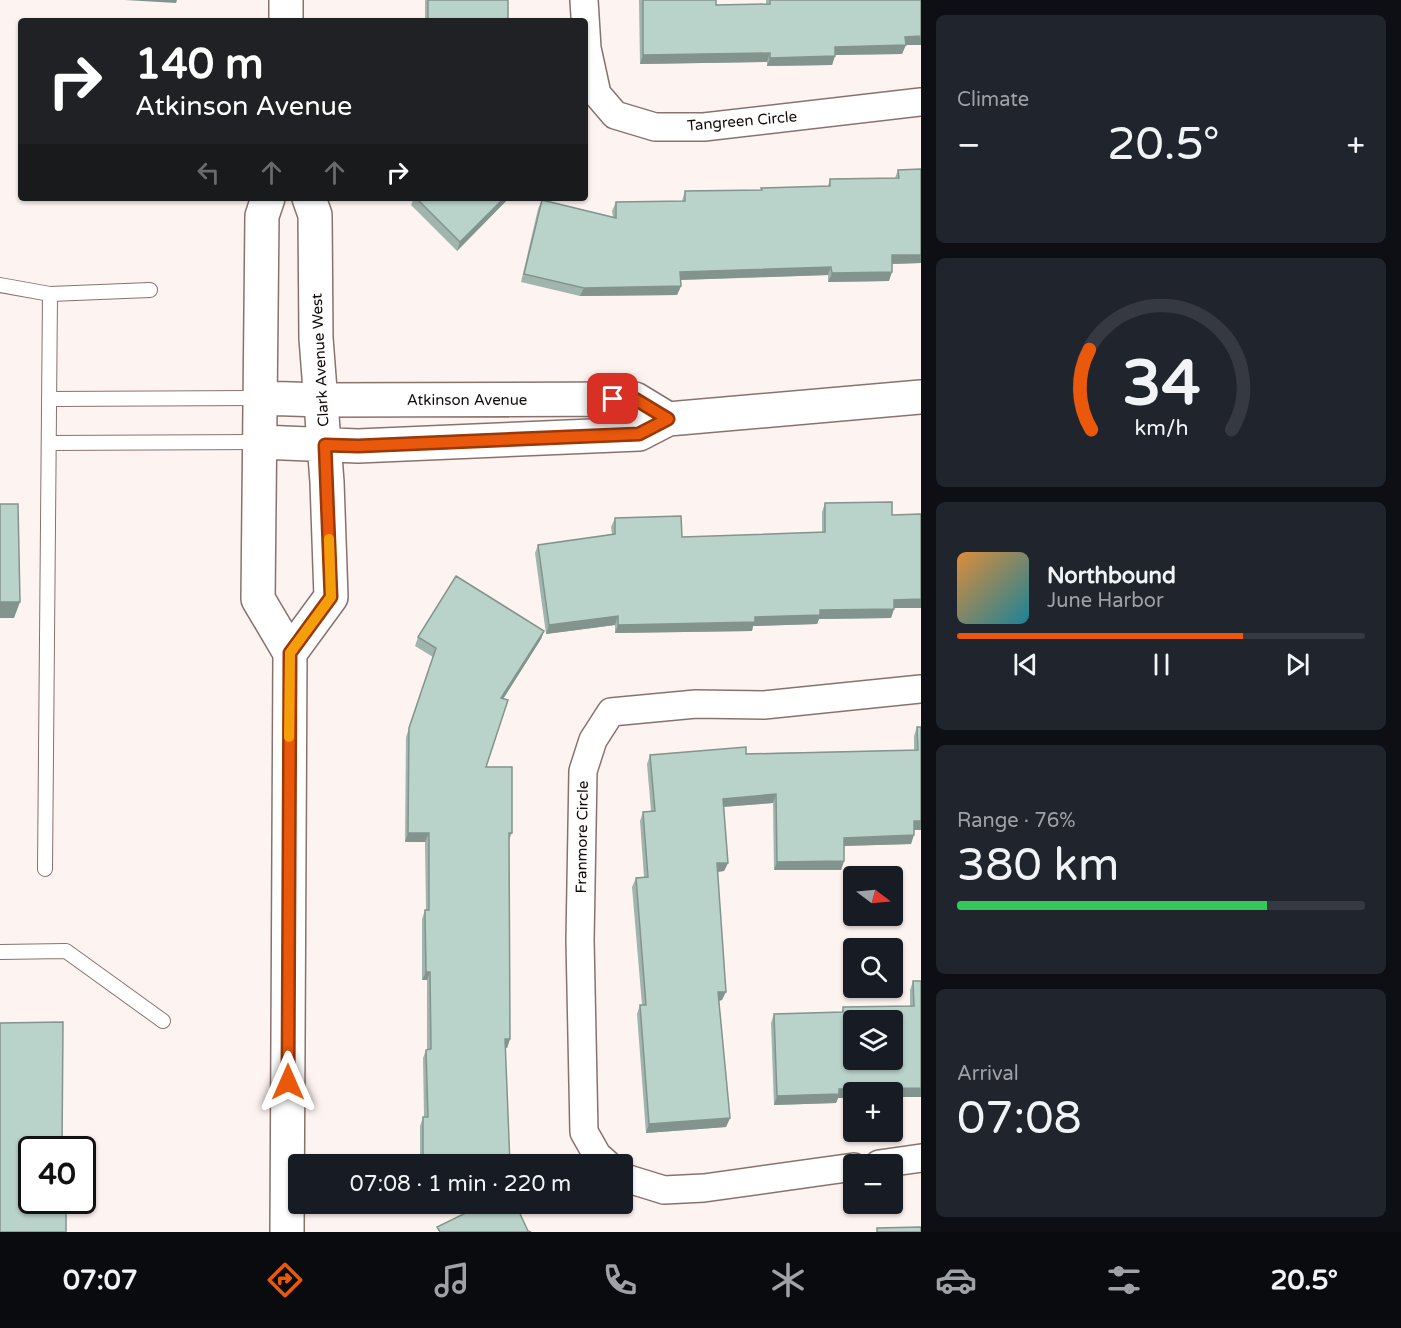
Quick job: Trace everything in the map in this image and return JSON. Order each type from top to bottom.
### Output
[{"type":"street","points":[[285,0],[286,18]]},
{"type":"street","name":"Tangreen Circle","points":[[584,0],[585,18]]},
{"type":"street","name":"Tangreen Circle","points":[[588,53],[597,94],[615,115],[655,127],[704,127],[921,102]]},
{"type":"street","points":[[267,201],[262,216],[258,599],[290,653],[288,1232]]},
{"type":"street","name":"Clark Avenue West","points":[[290,653],[331,597],[325,445],[316,338],[315,215],[310,201]]},
{"type":"street","name":"Atkinson Avenue","points":[[260,398],[322,400],[635,399],[668,419]]},
{"type":"street","points":[[260,442],[358,446],[639,434],[668,419],[921,398]]},
{"type":"street","name":"Franmore Circle","points":[[596,1154],[584,1132],[580,940],[583,771],[593,740],[611,712],[696,704],[764,705],[921,689]]},
{"type":"street","points":[[903,1161],[921,1158]]},
{"type":"street","points":[[633,1180],[664,1190],[704,1188],[843,1169]]},
{"type":"lane","points":[[0,285],[50,294],[150,290]]},
{"type":"lane","points":[[45,869],[50,294]]},
{"type":"lane","points":[[49,399],[260,398]]},
{"type":"lane","points":[[49,443],[260,442]]},
{"type":"lane","points":[[0,952],[66,951],[163,1021]]},
{"type":"building","points":[[428,0],[508,0],[508,18],[428,18]]},
{"type":"building","points":[[643,0],[716,0],[716,5],[770,4],[770,0],[921,0],[921,36],[905,37],[906,45],[835,47],[835,56],[770,58],[770,53],[643,55]]},
{"type":"building","points":[[921,169],[921,255],[892,255],[892,272],[832,273],[831,267],[680,272],[681,286],[584,288],[524,274],[542,201],[616,218],[616,202],[685,201],[685,191],[830,186],[830,179],[899,178],[898,170]]},
{"type":"building","points":[[419,201],[501,201],[460,242]]},
{"type":"building","points":[[892,502],[892,515],[921,514],[921,599],[894,600],[894,609],[820,610],[820,615],[755,617],[755,622],[618,625],[618,616],[549,625],[538,545],[615,534],[615,518],[681,516],[682,537],[825,532],[825,503]]},
{"type":"building","points":[[0,504],[18,504],[20,602],[0,602]]},
{"type":"building","points":[[456,576],[544,631],[501,698],[508,700],[486,767],[512,767],[512,833],[509,833],[510,1039],[505,1039],[510,1154],[423,1154],[423,1117],[428,1117],[426,1050],[431,1049],[430,972],[426,972],[425,910],[429,910],[429,833],[408,833],[409,728],[436,648],[418,637]]},
{"type":"building","points":[[917,727],[921,727],[921,821],[914,821],[914,835],[844,838],[844,861],[777,862],[776,794],[723,799],[728,863],[717,863],[726,992],[718,992],[730,1118],[649,1124],[640,1005],[646,1005],[636,878],[648,877],[643,812],[655,811],[650,755],[746,747],[746,754],[918,750]]},
{"type":"building","points":[[913,981],[921,981],[921,1088],[903,1088],[903,1082],[843,1082],[843,1089],[839,1089],[839,1094],[777,1096],[774,1014],[843,1012],[843,1070],[903,1070],[903,1010],[843,1010],[843,1007],[914,1006]]},
{"type":"building","points":[[63,1022],[62,1136],[18,1136],[18,1214],[66,1214],[66,1232],[0,1232],[0,1023]]},
{"type":"building","points":[[464,1214],[520,1214],[528,1231],[531,1232],[440,1232],[437,1227]]},
{"type":"building","points":[[921,1227],[921,1232],[877,1232],[877,1228]]},
{"type":"slow traffic","points":[[289,737],[290,653],[331,597],[329,539]]},
{"type":"route","points":[[288,1082],[290,653],[331,597],[325,445],[358,446],[639,434],[668,419],[635,399],[613,399]]}]
